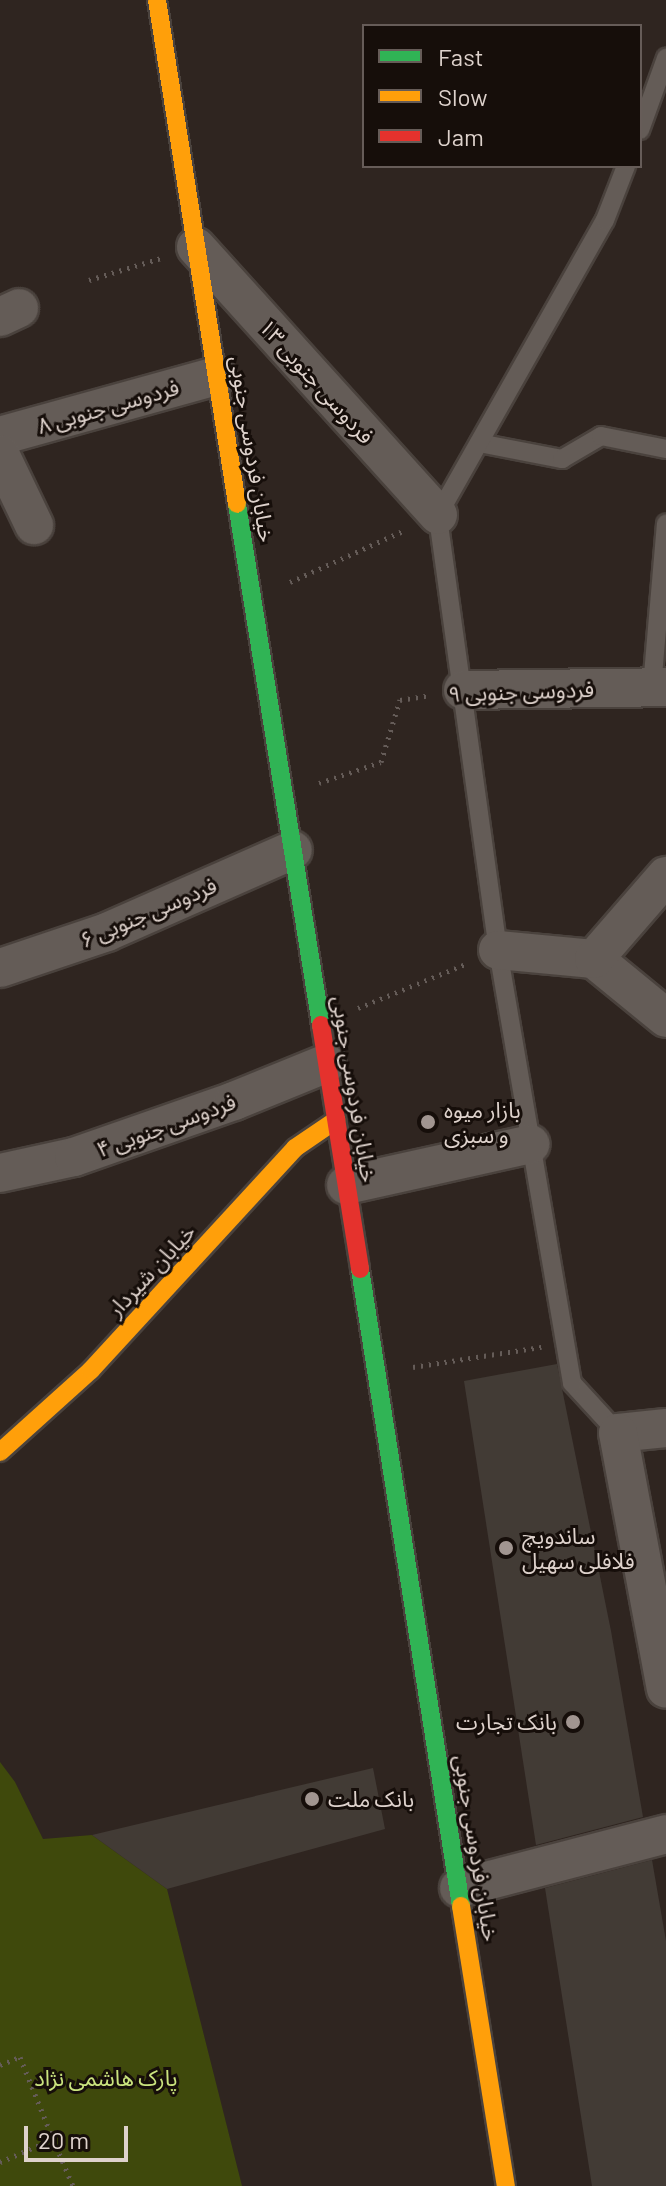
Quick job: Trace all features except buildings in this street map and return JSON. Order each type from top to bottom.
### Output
[{"type":"main road","name":"خیابان فردوسی جنوبی","points":[[157,0],[506,2186]]},
{"type":"main road","name":"خیابان شیردار","points":[[0,1452],[91,1370],[295,1148],[336,1120]]},
{"type":"street","name":"فردوسی جنوبی ۱۳","points":[[196,247],[438,515]]},
{"type":"street","name":"فردوسی جنوبی ۸","points":[[0,436],[217,376]]},
{"type":"street","points":[[0,454],[34,525]]},
{"type":"street","name":"فردوسی جنوبی ۹","points":[[463,690],[659,687]]},
{"type":"street","name":"فردوسی جنوبی ۶","points":[[0,968],[107,932],[293,850]]},
{"type":"street","points":[[594,959],[666,876]]},
{"type":"street","points":[[498,950],[594,959],[666,1018]]},
{"type":"street","name":"فردوسی جنوبی ۴","points":[[0,1173],[74,1157],[234,1101],[327,1063]]},
{"type":"street","points":[[346,1185],[531,1144]]},
{"type":"street","points":[[666,1428],[618,1433],[666,1689]]},
{"type":"street","points":[[459,1888],[666,1834]]},
{"type":"lane","points":[[642,124],[666,58]]},
{"type":"lane","points":[[618,1433],[572,1383],[498,950],[438,515],[605,220],[625,168]]},
{"type":"lane","points":[[479,443],[562,459],[601,436],[666,449]]},
{"type":"lane","points":[[659,687],[666,524]]},
{"type":"path","points":[[89,280],[196,247]]},
{"type":"path","points":[[252,599],[438,515]]},
{"type":"path","name":"فردوسی جنوبی ۹","points":[[284,795],[381,762],[400,700],[463,690]]},
{"type":"path","points":[[320,1023],[498,950]]},
{"type":"path","points":[[376,1372],[565,1343]]},
{"type":"path","points":[[0,2065],[20,2057],[73,2186]]},
{"type":"path","points":[[0,2162],[53,2139]]},
{"type":"green space","name":"پارک هاشمی نژاد","points":[[0,1762],[15,1782],[43,1839],[92,1835],[167,1889],[242,2186],[0,2186]]},
{"type":"traffic: fast","points":[[237,504],[321,1025]]},
{"type":"traffic: fast","points":[[360,1269],[461,1906]]},
{"type":"traffic: slow","points":[[157,0],[237,504]]},
{"type":"traffic: slow","points":[[0,1452],[91,1370],[295,1148],[336,1120]]},
{"type":"traffic: slow","points":[[461,1906],[506,2186]]},
{"type":"traffic: jam","points":[[321,1025],[360,1269]]},
{"type":"place","name":"بازار میوه و سبزی","points":[[428,1122]]},
{"type":"place","name":"ساندویچ فلافلی سهیل","points":[[506,1548]]},
{"type":"place","name":"بانک تجارت","points":[[573,1722]]},
{"type":"place","name":"بانک ملت","points":[[312,1799]]}]
